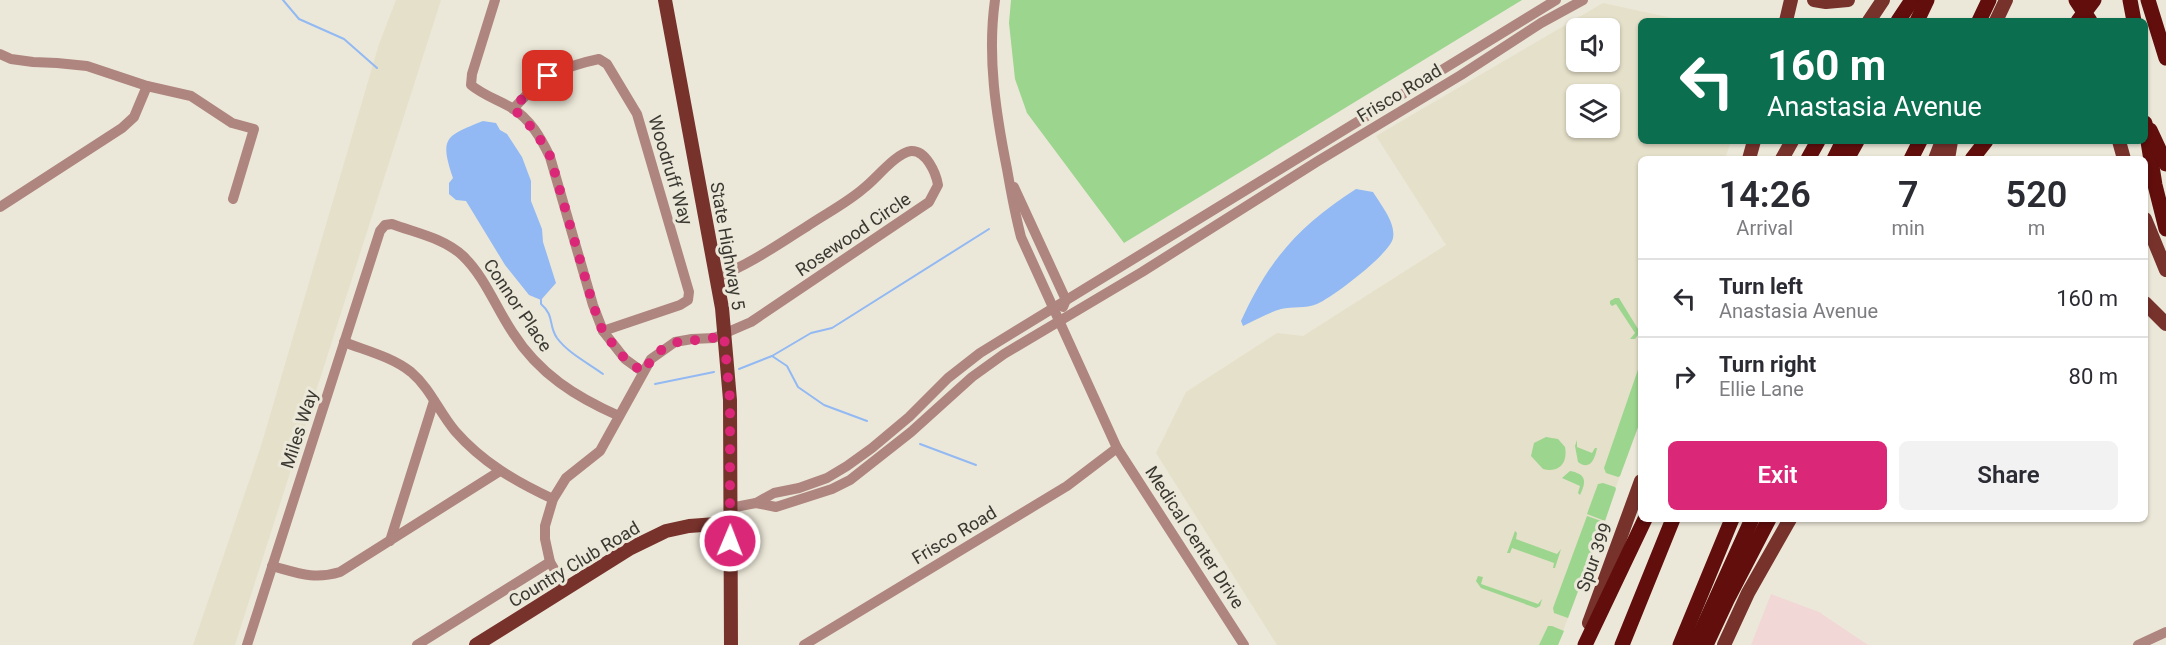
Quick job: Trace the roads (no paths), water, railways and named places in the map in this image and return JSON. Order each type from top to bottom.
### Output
[{"type":"highway","points":[[1898,18],[1904,0]]},
{"type":"highway","points":[[1899,18],[1912,0]]},
{"type":"highway","points":[[1918,18],[1927,0]]},
{"type":"highway","points":[[1980,18],[1989,0]]},
{"type":"highway","points":[[2076,0],[2088,18]]},
{"type":"highway","points":[[2080,18],[2093,0]]},
{"type":"highway","points":[[2130,0],[2133,18]]},
{"type":"highway","points":[[2148,0],[2166,57]]},
{"type":"highway","points":[[2148,127],[2166,164]]},
{"type":"highway","points":[[2148,140],[2155,185],[2166,229]]},
{"type":"highway","points":[[1974,156],[1984,144]]},
{"type":"highway","points":[[1583,645],[1643,522]]},
{"type":"highway","points":[[1622,645],[1672,522]]},
{"type":"highway","points":[[1680,645],[1731,522]]},
{"type":"highway","points":[[1695,645],[1751,522]]},
{"type":"highway","points":[[1706,645],[1767,522]]},
{"type":"main road","name":"State Highway 5","points":[[665,0],[717,276],[724,335],[730,400],[731,645]]},
{"type":"main road","points":[[1787,18],[1791,0]]},
{"type":"main road","points":[[1814,0],[1826,2],[1848,0]]},
{"type":"main road","points":[[1871,18],[1883,0]]},
{"type":"main road","points":[[1997,18],[2006,0]]},
{"type":"main road","points":[[2093,0],[2094,18]]},
{"type":"main road","points":[[2148,226],[2166,270]]},
{"type":"main road","points":[[2148,306],[2166,324]]},
{"type":"main road","name":"Spur 399","points":[[1583,645],[1638,489]]},
{"type":"main road","points":[[1724,645],[1748,593],[1788,522]]},
{"type":"main road","name":"Country Club Road","points":[[476,645],[629,549],[666,531],[689,526],[730,523]]},
{"type":"street","points":[[495,0],[472,74],[471,85],[513,109],[526,119],[540,137],[550,156],[603,332],[625,359],[643,372]]},
{"type":"street","points":[[995,0],[992,73],[999,134],[1006,168],[1066,300],[1058,322]]},
{"type":"street","points":[[730,508],[756,503],[774,493],[800,488],[827,478],[872,448],[909,417],[948,378],[980,353],[1556,0]]},
{"type":"street","name":"Frisco Road","points":[[756,503],[776,507],[832,489],[849,480],[917,426],[972,377],[1004,354],[1232,216],[1580,0]]},
{"type":"street","points":[[0,54],[11,59],[87,66],[147,86],[191,96],[232,123],[254,129],[233,199]]},
{"type":"street","name":"Woodruff Way","points":[[513,109],[532,88],[556,71],[599,59],[607,64],[637,114],[689,292],[687,300],[680,305],[603,332]]},
{"type":"street","points":[[0,207],[122,128],[134,117],[147,86]]},
{"type":"street","points":[[1369,114],[1377,126]]},
{"type":"street","name":"Rosewood Circle","points":[[717,276],[740,268],[853,197],[902,155],[914,151],[920,153],[935,175],[938,185],[929,202],[751,322],[724,335]]},
{"type":"street","name":"Medical Center Drive","points":[[1006,168],[1012,204],[1022,237],[1058,322],[1117,448],[1244,645]]},
{"type":"street","name":"Connor Place","points":[[385,225],[392,224],[446,243],[462,255],[475,269],[513,334],[533,360],[552,379],[576,395],[620,416]]},
{"type":"street","points":[[1191,224],[1199,236]]},
{"type":"street","name":"Miles Way","points":[[247,645],[380,231],[385,225]]},
{"type":"street","points":[[566,589],[550,562],[544,539],[545,526],[553,499],[566,478],[593,459],[600,451],[651,358],[675,342],[724,335]]},
{"type":"street","points":[[344,342],[394,361],[411,372],[424,385],[455,430],[500,471],[527,488],[553,499]]},
{"type":"street","points":[[390,541],[434,401]]},
{"type":"street","points":[[909,417],[917,426]]},
{"type":"street","name":"Frisco Road","points":[[804,645],[1067,486],[1117,448]]},
{"type":"street","points":[[272,566],[312,577],[324,577],[340,572],[500,471]]},
{"type":"street","points":[[417,645],[550,562]]},
{"type":"street","points":[[2138,645],[2166,632]]},
{"type":"water","points":[[483,121],[496,123],[500,130],[507,134],[522,157],[531,181],[531,201],[542,229],[543,242],[556,283],[541,300],[529,295],[505,265],[466,201],[456,200],[449,194],[449,183],[453,178],[447,154],[449,140],[461,130]]},
{"type":"water","points":[[1356,189],[1373,192],[1384,208],[1393,232],[1390,245],[1372,264],[1325,300],[1312,306],[1281,309],[1243,326],[1241,321],[1263,279],[1288,245],[1318,216]]},
{"type":"waterway","points":[[283,0],[299,19],[344,39],[377,68]]},
{"type":"waterway","points":[[772,356],[811,333],[832,328],[989,229]]},
{"type":"waterway","points":[[541,300],[557,338],[572,353],[603,374]]},
{"type":"waterway","points":[[739,369],[772,356],[787,366],[798,387],[824,405],[867,421]]},
{"type":"waterway","points":[[655,384],[714,372]]},
{"type":"waterway","points":[[920,444],[976,465]]}]
